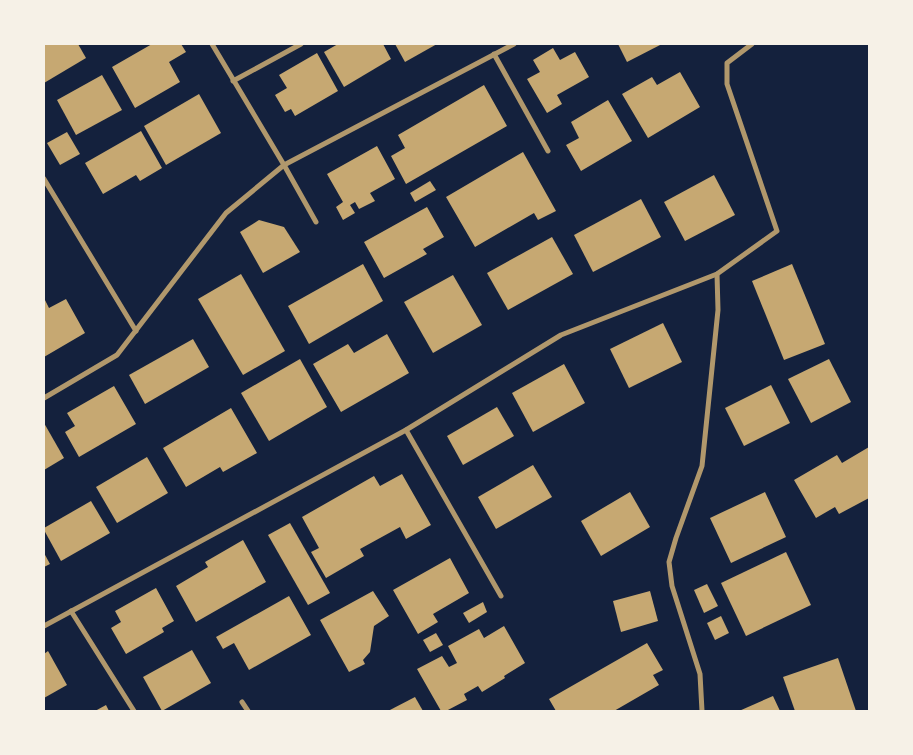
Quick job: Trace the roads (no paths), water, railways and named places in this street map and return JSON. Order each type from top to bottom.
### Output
[{"type":"street","points":[[212,44],[316,222]]},
{"type":"street","points":[[233,81],[301,44]]},
{"type":"street","points":[[498,44],[502,50]]},
{"type":"street","points":[[44,398],[117,355],[226,213],[284,165],[514,44]]},
{"type":"street","points":[[44,626],[406,430],[561,335],[717,274],[777,230],[727,84],[727,64],[752,44]]},
{"type":"street","points":[[494,54],[548,151]]},
{"type":"street","points":[[44,179],[136,331]]},
{"type":"street","points":[[702,711],[700,674],[672,586],[669,562],[702,466],[718,310],[717,274]]},
{"type":"street","points":[[406,430],[501,596]]},
{"type":"street","points":[[71,611],[134,711]]},
{"type":"street","points":[[242,702],[248,711]]}]
